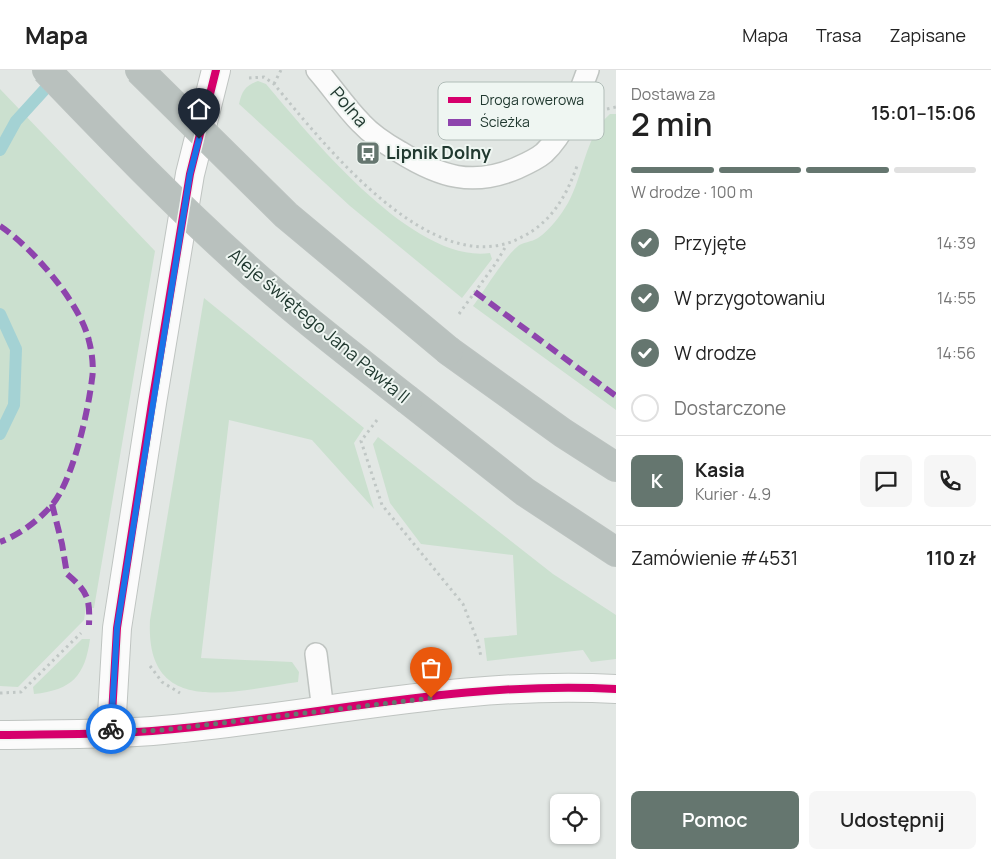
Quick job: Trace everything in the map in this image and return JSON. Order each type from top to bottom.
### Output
[{"type":"highway","name":"Aleje świętego Jana Pawła II","points":[[46,70],[136,164],[244,266],[316,328],[525,492],[616,552]]},
{"type":"highway","points":[[139,70],[286,215],[449,350],[563,433],[616,468]]},
{"type":"street","points":[[111,732],[117,628],[190,174],[216,70]]},
{"type":"street","points":[[0,735],[163,730],[502,689],[566,686],[616,689]]},
{"type":"lane","name":"Polna","points":[[317,70],[361,123],[383,142],[418,164],[446,176],[472,178],[499,175],[543,154],[554,140]]},
{"type":"lane","name":"Polna","points":[[584,82],[588,70]]},
{"type":"lane","points":[[316,654],[323,711]]},
{"type":"path","points":[[274,84],[281,70]]},
{"type":"path","points":[[245,80],[251,77],[264,77],[274,84],[347,169],[415,222],[440,238],[465,246],[486,248],[506,246],[530,233],[552,214],[567,193],[577,165]]},
{"type":"path","points":[[605,111],[616,107]]},
{"type":"path","points":[[475,292],[506,246]]},
{"type":"path","points":[[376,485],[382,505],[463,604],[478,642],[481,659]]},
{"type":"path","points":[[0,692],[21,692],[89,625],[117,628]]},
{"type":"path","points":[[148,662],[162,682],[183,695]]},
{"type":"green space","points":[[258,81],[266,84],[336,164],[397,218],[429,239],[460,251],[490,253],[492,259],[462,298],[350,206],[239,104],[245,90]]},
{"type":"green space","points":[[0,89],[155,251],[94,608],[86,607],[84,620],[18,687],[0,686]]},
{"type":"green space","points":[[610,114],[616,114],[616,410],[473,306],[512,252],[519,245],[542,235],[551,227],[562,212],[573,192],[592,140],[604,140],[604,121]]},
{"type":"green space","points":[[204,298],[364,428],[354,443],[374,509],[312,440],[229,420],[201,658],[292,662],[299,672],[298,682],[247,690],[198,692],[177,685],[162,673],[152,651],[150,620]]},
{"type":"green space","points":[[378,437],[553,574],[616,615],[616,659],[591,662],[583,650],[487,661],[484,638],[517,635],[513,555],[421,544],[390,503],[373,444]]},
{"type":"green space","points":[[82,639],[90,639],[88,652],[80,672],[74,679],[58,689],[34,694],[33,687]]},
{"type":"waterway","points":[[0,150],[16,121],[56,77]]},
{"type":"waterway","points":[[0,314],[16,349],[14,405],[0,434]]},
{"type":"marked path","points":[[0,226],[13,235],[40,262],[66,294],[84,326],[91,350],[93,370],[87,409],[78,445],[73,463],[60,494],[41,517],[14,536],[0,542]]},
{"type":"marked path","points":[[475,292],[616,396]]},
{"type":"marked path","points":[[52,504],[67,574],[86,596],[89,608],[89,625]]},
{"type":"cycle path","points":[[111,732],[117,628],[152,403],[190,174],[216,70]]},
{"type":"cycle path","points":[[0,735],[143,732],[446,695],[502,690],[616,689]]},
{"type":"way so far","points":[[111,729],[111,732],[163,730],[431,698]]},
{"type":"place","name":"Lipnik Dolny","points":[[368,153]]},
{"type":"route","points":[[111,729],[117,628],[190,174],[199,139]]}]
